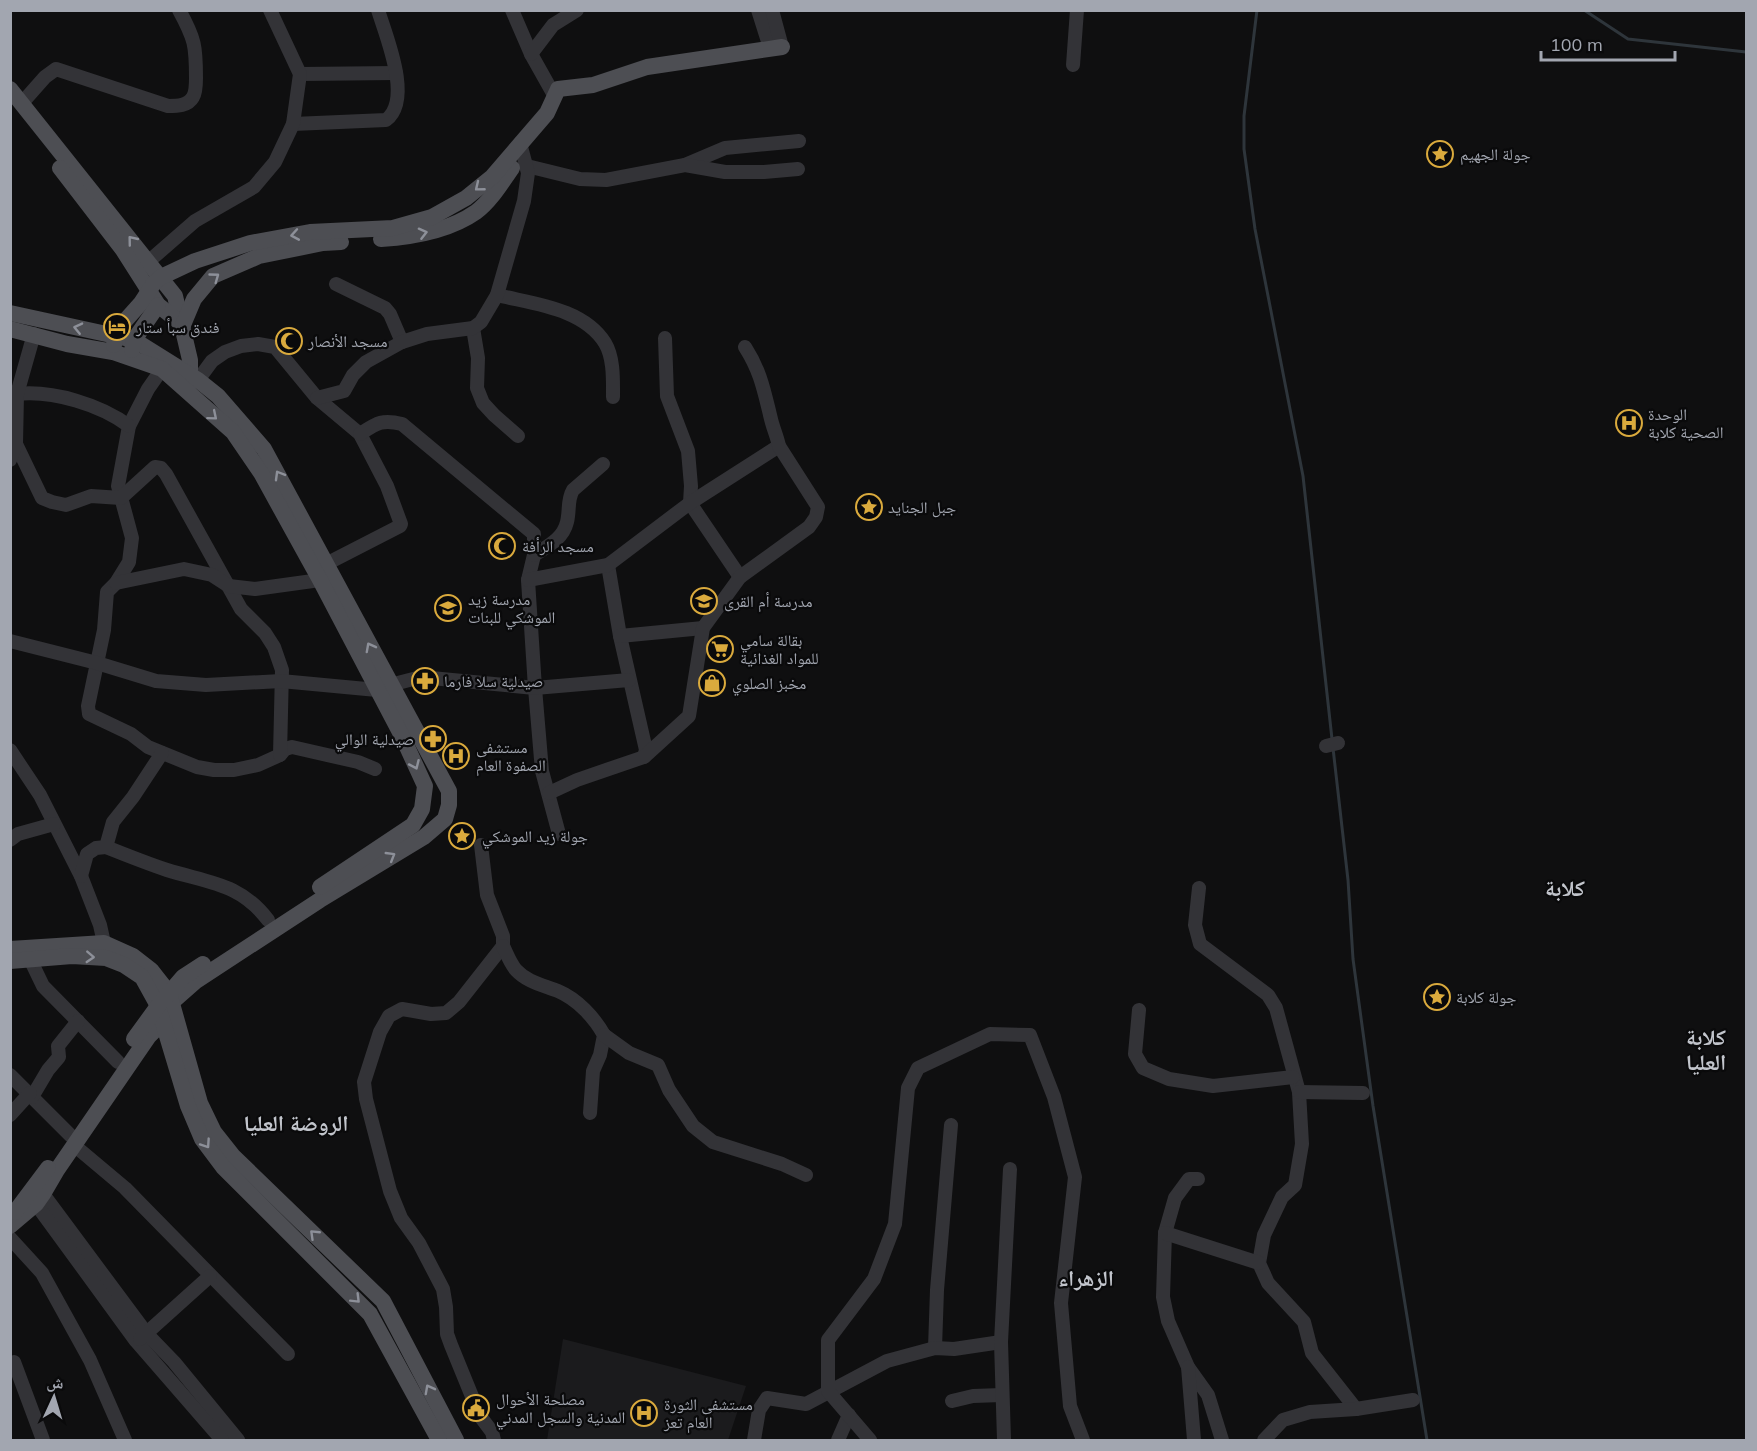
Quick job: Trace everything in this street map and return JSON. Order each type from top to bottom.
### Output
[{"type":"main road","points":[[114,344],[124,322],[155,283],[195,261],[250,243],[310,232],[393,228],[432,217],[466,198],[492,177],[547,113],[558,89],[593,85],[647,67],[776,47]]},
{"type":"main road","points":[[10,89],[16,103],[123,250],[155,283],[175,296],[194,378],[190,396]]},
{"type":"main road","points":[[16,103],[148,262],[155,283],[158,305],[134,340],[131,357]]},
{"type":"main road","points":[[183,325],[194,299],[213,276],[259,256],[323,243],[405,238],[442,229],[477,211],[498,189],[517,161],[520,144]]},
{"type":"main road","points":[[158,305],[183,325]]},
{"type":"main road","points":[[10,313],[114,344],[131,357],[162,369],[233,432],[323,572]]},
{"type":"main road","points":[[10,329],[67,344],[114,344],[134,340],[218,396],[264,449],[323,572],[384,688],[449,791],[444,819],[424,837],[320,900],[196,981],[166,1006],[118,1062],[39,1199],[12,1214]]},
{"type":"main road","points":[[12,1214],[73,1141],[149,1036],[183,977],[408,829],[420,815],[424,804],[425,786],[384,688]]},
{"type":"main road","points":[[10,949],[104,943],[133,956],[151,970],[200,1103],[214,1132],[233,1156],[383,1301],[456,1440]]},
{"type":"main road","points":[[10,961],[72,956],[106,958],[124,965],[142,977],[166,1006],[189,1106],[202,1139],[223,1167],[370,1314],[439,1440]]},
{"type":"street","points":[[16,103],[56,69],[168,106],[181,106],[190,101],[194,97],[196,88],[196,49],[179,10]]},
{"type":"street","points":[[148,262],[195,221],[254,187],[275,162],[293,124],[300,74],[270,10]]},
{"type":"street","points":[[293,124],[386,120],[391,116],[397,105],[396,73],[378,10]]},
{"type":"street","points":[[512,10],[531,54],[554,96]]},
{"type":"street","points":[[531,54],[554,25],[577,10]]},
{"type":"street","points":[[758,10],[776,47]]},
{"type":"street","points":[[772,10],[776,47]]},
{"type":"street","points":[[1073,64],[1077,10]]},
{"type":"street","points":[[300,74],[396,73]]},
{"type":"street","points":[[526,166],[580,179],[606,180],[685,165],[725,148],[769,142],[799,141]]},
{"type":"street","points":[[317,398],[344,391],[353,375],[366,362],[402,342],[427,334],[473,328],[481,322],[497,295],[524,201],[528,173],[520,144]]},
{"type":"street","points":[[685,165],[725,172],[798,169]]},
{"type":"street","points":[[336,284],[385,308],[402,342]]},
{"type":"street","points":[[497,295],[567,312],[589,326],[606,343],[612,368],[613,397]]},
{"type":"street","points":[[473,328],[478,358],[477,388],[483,403],[518,436]]},
{"type":"street","points":[[10,460],[16,444],[17,394],[34,334]]},
{"type":"street","points":[[665,338],[667,396],[688,451],[690,503],[740,577]]},
{"type":"street","points":[[116,584],[184,569],[212,575],[229,586],[255,589],[323,572],[401,524],[387,486],[360,434],[317,398],[275,347],[258,344],[241,346],[225,352],[194,378]]},
{"type":"street","points":[[549,793],[577,780],[644,757],[688,716],[703,628],[740,577],[809,527],[816,517],[818,507],[779,446],[765,390],[756,364],[745,347]]},
{"type":"street","points":[[162,369],[148,389],[129,426],[117,486],[132,538],[129,562],[116,584],[108,592],[104,630],[88,706],[89,714],[131,734],[148,747],[197,767],[234,770],[258,765],[292,747],[358,762],[375,769]]},
{"type":"street","points":[[17,394],[34,393],[75,400],[116,416],[129,426]]},
{"type":"street","points":[[360,434],[378,423],[390,421],[402,424],[534,534],[534,555],[528,580],[535,688],[542,771],[559,834]]},
{"type":"street","points":[[16,444],[42,498],[66,505],[91,496],[121,498],[155,467],[161,468],[172,483],[241,609],[265,633],[274,647],[282,670],[280,755]]},
{"type":"street","points":[[528,580],[608,565],[690,503],[779,446]]},
{"type":"street","points":[[534,555],[557,540],[567,522],[570,495],[573,490],[603,464]]},
{"type":"street","points":[[608,565],[629,680],[646,750],[644,757]]},
{"type":"street","points":[[620,636],[703,628]]},
{"type":"street","points":[[10,641],[156,681],[206,686],[281,681],[384,688],[421,676],[535,688],[629,680]]},
{"type":"street","points":[[10,750],[40,795],[81,876],[100,925],[104,943]]},
{"type":"street","points":[[106,847],[113,822],[133,797],[162,753]]},
{"type":"street","points":[[10,840],[18,834],[54,824]]},
{"type":"street","points":[[481,845],[487,895],[503,936],[503,946],[517,972],[530,981],[572,999],[582,1007],[604,1035],[629,1053],[658,1065],[669,1090],[693,1126],[713,1142],[782,1164],[806,1175]]},
{"type":"street","points":[[81,876],[87,854],[96,848],[106,847],[159,868],[222,884],[256,904],[268,920]]},
{"type":"street","points":[[1199,888],[1195,925],[1200,944],[1268,995],[1276,1008],[1293,1077],[1299,1092],[1302,1144],[1295,1185],[1282,1197],[1264,1235],[1259,1263],[1268,1283],[1304,1322],[1312,1353],[1356,1409]]},
{"type":"street","points":[[494,1440],[492,1432],[480,1416],[450,1346],[443,1288],[419,1243],[401,1218],[390,1191],[366,1099],[364,1082],[380,1032],[389,1016],[402,1009],[431,1014],[446,1013],[459,1002],[503,946]]},
{"type":"street","points":[[30,959],[43,987],[118,1062]]},
{"type":"street","points":[[1139,1010],[1135,1054],[1143,1068],[1169,1079],[1213,1086],[1293,1077]]},
{"type":"street","points":[[10,1115],[31,1095],[59,1057],[58,1046],[78,1021]]},
{"type":"street","points":[[870,1440],[828,1391],[828,1340],[874,1279],[895,1224],[908,1088],[918,1068],[990,1034],[1030,1035],[1054,1097],[1075,1177],[1061,1303],[1070,1406],[1083,1440]]},
{"type":"street","points":[[590,1113],[593,1071],[600,1055],[604,1035]]},
{"type":"street","points":[[10,1075],[73,1141],[125,1188],[288,1354]]},
{"type":"street","points":[[1299,1092],[1363,1093]]},
{"type":"street","points":[[935,1348],[951,1125]]},
{"type":"street","points":[[1004,1440],[1001,1342],[1010,1169]]},
{"type":"street","points":[[1198,1179],[1189,1179],[1175,1198],[1165,1233],[1162,1298],[1168,1321],[1188,1367],[1208,1395],[1222,1440]]},
{"type":"street","points":[[39,1199],[141,1338],[222,1440]]},
{"type":"street","points":[[1165,1233],[1259,1263]]},
{"type":"street","points":[[10,1238],[42,1273],[90,1360],[125,1440]]},
{"type":"street","points":[[141,1338],[210,1276]]},
{"type":"street","points":[[141,1338],[174,1362],[238,1440]]},
{"type":"street","points":[[754,1440],[759,1410],[767,1398],[806,1404],[887,1361],[935,1348],[954,1349],[1001,1342]]},
{"type":"street","points":[[14,1362],[44,1440]]},
{"type":"street","points":[[1188,1367],[1194,1440]]},
{"type":"street","points":[[952,1401],[973,1396],[1002,1395]]},
{"type":"street","points":[[1264,1440],[1283,1420],[1310,1412],[1356,1409],[1413,1400]]},
{"type":"street","points":[[838,1440],[849,1415]]},
{"type":"shaded area","name":"مستشفى الثورة العام تعز","points":[[563,1339],[746,1386],[728,1440],[547,1440]]},
{"type":"waterway","points":[[1257,10],[1244,116],[1244,149],[1255,229],[1303,476],[1332,739]]},
{"type":"waterway","points":[[1584,10],[1628,39],[1746,52]]},
{"type":"waterway","points":[[1333,748],[1348,880],[1353,959],[1373,1106],[1427,1440]]},
{"type":"place","name":"جولة الجهيم","points":[[1440,154]]},
{"type":"place","name":"فندق سبأ ستار","points":[[117,327]]},
{"type":"place","name":"مسجد الأنصار","points":[[289,341]]},
{"type":"place","name":"الوحدة الصحية كلابة","points":[[1629,423]]},
{"type":"place","name":"جبل الجنايد","points":[[869,507]]},
{"type":"place","name":"مسجد الرأفة","points":[[502,546]]},
{"type":"place","name":"مدرسة أم القرى","points":[[704,601]]},
{"type":"place","name":"مدرسة زيد الموشكي للبنات","points":[[448,608]]},
{"type":"place","name":"بقالة سامي للمواد الغذائية","points":[[720,649]]},
{"type":"place","name":"صيدلية سلا فارما","points":[[425,681]]},
{"type":"place","name":"مخبز الصلوي","points":[[712,683]]},
{"type":"place","name":"صيدلية الوالي","points":[[433,739]]},
{"type":"place","name":"مستشفى الصفوة العام","points":[[456,756]]},
{"type":"place","name":"جولة زيد الموشكي","points":[[462,836]]},
{"type":"place","name":"جولة كلابة","points":[[1437,997]]},
{"type":"place","name":"مصلحة الأحوال المدنية والسجل المدني","points":[[476,1408]]},
{"type":"place","name":"مستشفى الثورة العام تعز","points":[[644,1413]]},
{"type":"district","name":"كلابة","points":[[1565,888]]},
{"type":"district","name":"كلابة العليا","points":[[1706,1050]]},
{"type":"district","name":"الروضة العليا","points":[[296,1123]]},
{"type":"district","name":"الزهراء","points":[[1086,1278]]}]
